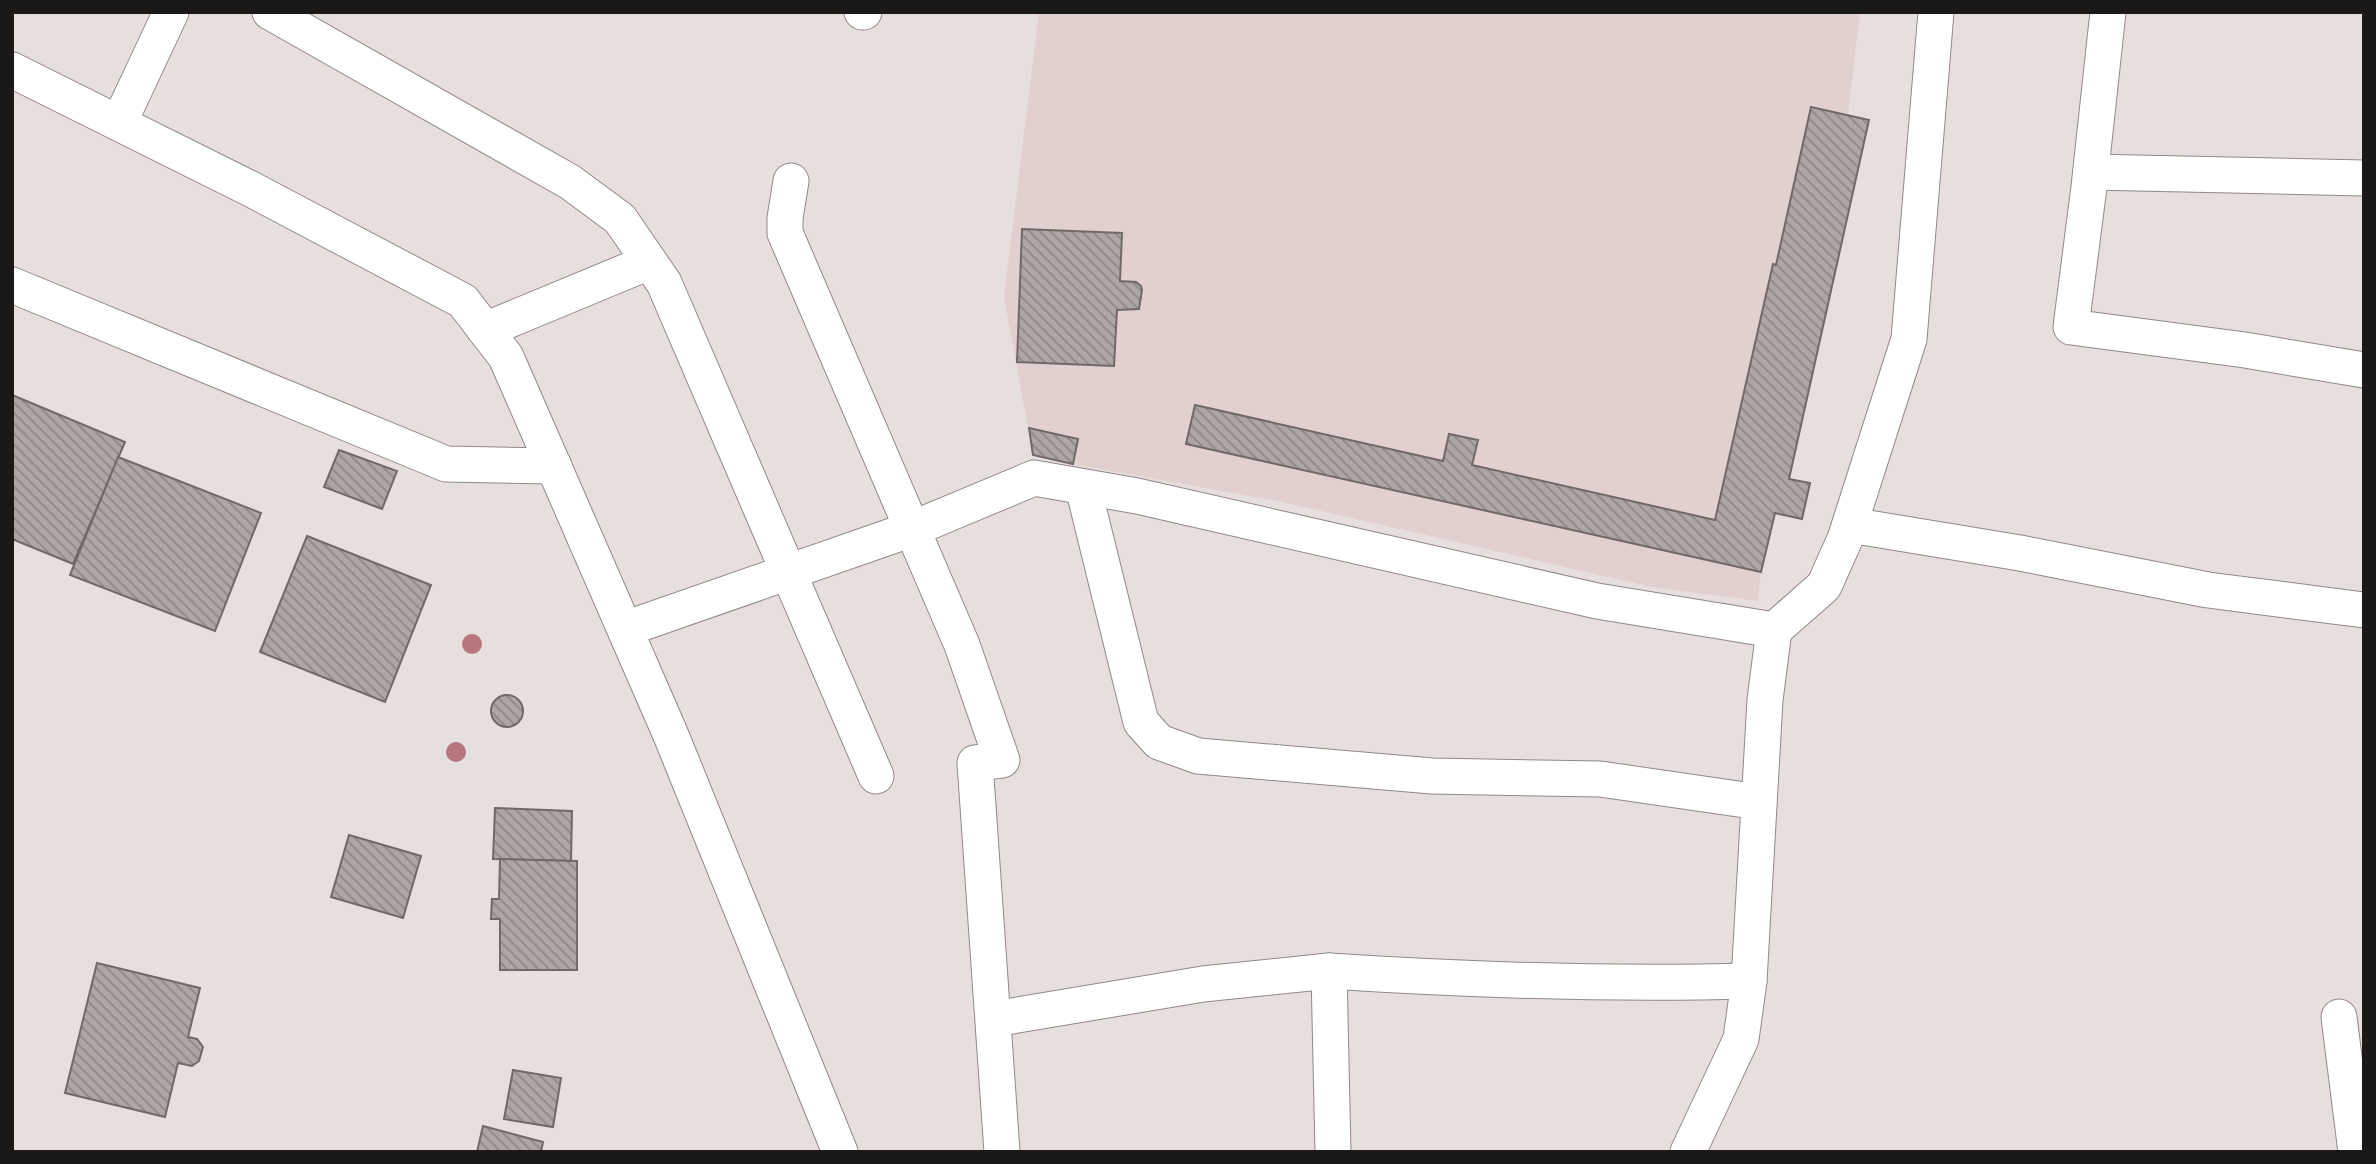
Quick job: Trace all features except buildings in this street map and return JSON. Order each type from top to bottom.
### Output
[{"type":"street","points":[[120,123],[171,12]]},
{"type":"street","points":[[270,12],[570,182],[620,219],[664,283],[876,776]]},
{"type":"street","points":[[1688,1152],[1741,1039],[1749,981],[1765,700],[1774,630],[1824,586],[1850,526],[1909,340],[1936,12]]},
{"type":"street","points":[[2108,12],[2071,327],[2245,350],[2364,370]]},
{"type":"street","points":[[12,69],[251,189],[463,301],[506,357],[675,746],[840,1152]]},
{"type":"street","points":[[2091,172],[2364,178]]},
{"type":"street","points":[[791,181],[785,233],[962,645],[1002,760],[975,763],[1002,1152]]},
{"type":"street","points":[[485,330],[649,262]]},
{"type":"street","points":[[12,285],[446,464],[554,466]]},
{"type":"street","points":[[625,629],[912,528],[1034,478],[1137,496],[1597,601],[1774,630]]},
{"type":"street","points":[[1083,487],[1141,722],[1159,742],[1198,756],[1432,776],[1600,779],[1759,802]]},
{"type":"street","points":[[1850,526],[2020,553],[2208,590],[2364,610]]},
{"type":"street","points":[[993,1019],[1203,984],[1329,971],[1468,980],[1578,983],[1749,981]]},
{"type":"street","points":[[1329,971],[1333,1152]]},
{"type":"street","points":[[2339,1017],[2356,1152]]},
{"type":"shaded area","points":[[1039,12],[1860,12],[1848,114],[1869,120],[1789,478],[1810,483],[1802,519],[1774,514],[1761,572],[1758,601],[1652,587],[1278,501],[1033,455],[1004,297]]}]
